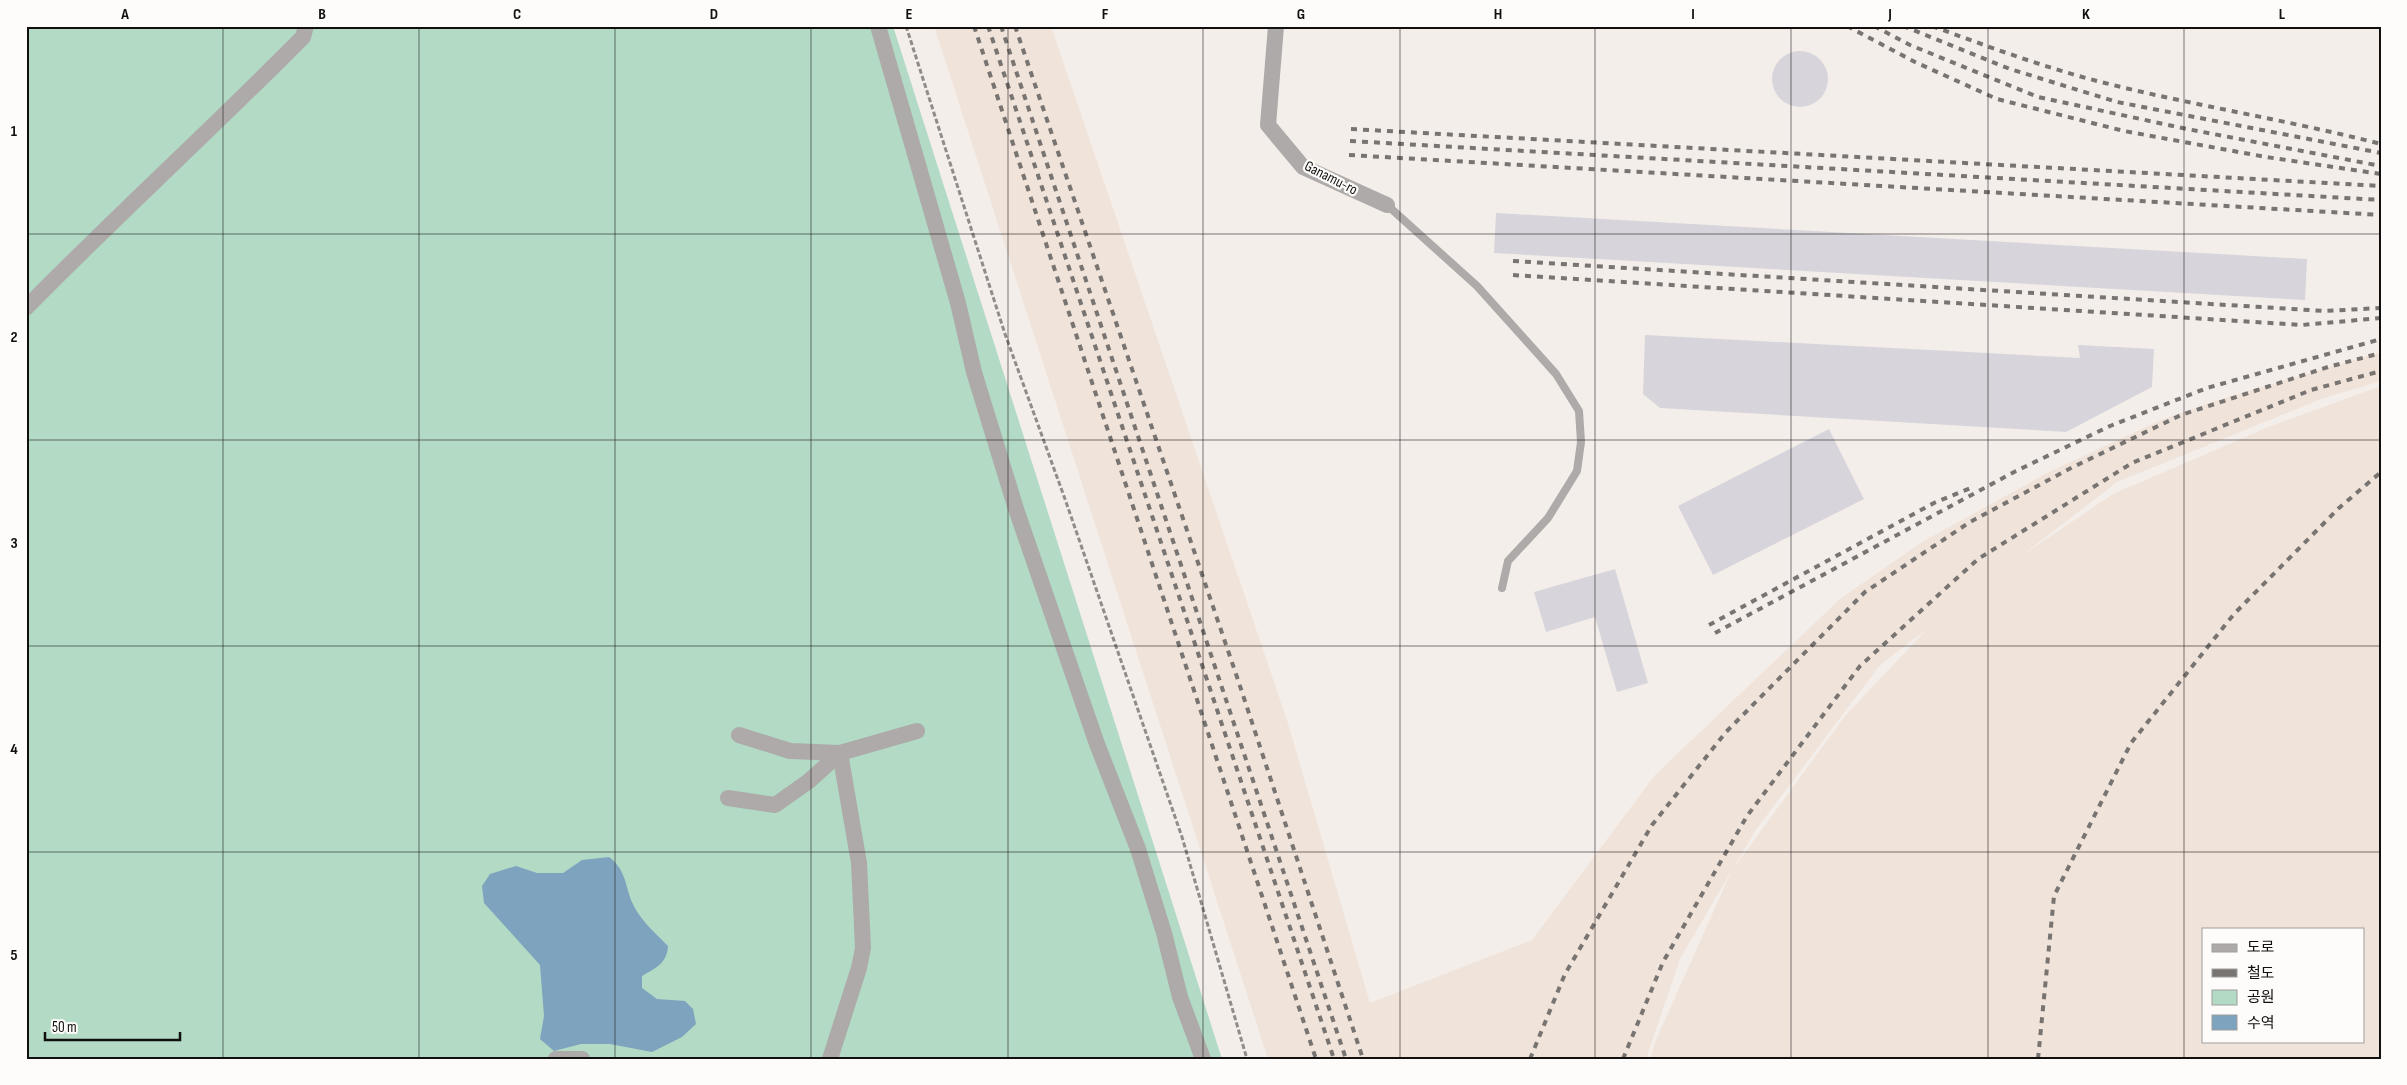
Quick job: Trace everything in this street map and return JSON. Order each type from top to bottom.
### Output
[{"type":"street","points":[[26,308],[106,226],[237,103],[303,36],[306,26]]},
{"type":"street","points":[[878,26],[958,304],[974,372],[1016,509],[1096,744],[1138,848],[1164,934],[1180,998],[1203,1059]]},
{"type":"street","name":"Ganamu-ro","points":[[1276,26],[1268,125],[1303,167],[1387,206]]},
{"type":"street","points":[[739,735],[790,751],[840,753],[917,731]]},
{"type":"street","points":[[728,798],[775,805],[808,781],[840,753]]},
{"type":"street","points":[[830,1059],[859,968],[863,948],[859,863],[840,753]]},
{"type":"street","points":[[556,1059],[582,1059]]},
{"type":"lane","points":[[1387,206],[1477,286],[1556,374],[1579,411],[1581,442],[1577,471],[1548,518],[1508,561],[1502,588]]},
{"type":"path","points":[[906,26],[1005,334],[1065,499],[1182,837],[1246,1059]]},
{"type":"shaded area","points":[[934,26],[1051,26],[1287,720],[1370,1003],[1532,940],[1655,775],[1840,599],[1922,542],[2049,472],[2161,420],[2215,401],[2381,352],[2381,381],[2324,398],[2117,482],[2020,557],[2113,494],[2271,426],[2381,386],[2381,1059],[1650,1059],[1656,1040],[1732,870],[1680,959],[1646,1059],[1268,1059]],"holes":[[[1927,629],[1845,716],[1733,869],[1755,831],[1880,665]]]},
{"type":"green space","points":[[26,26],[893,26],[1222,1059],[26,1059]]},
{"type":"water","points":[[609,857],[621,871],[634,907],[647,925],[668,946],[663,961],[642,976],[642,988],[657,999],[685,1001],[693,1009],[696,1024],[682,1037],[652,1052],[610,1044],[581,1044],[554,1051],[540,1039],[544,1016],[540,965],[484,903],[482,886],[490,874],[516,866],[537,873],[563,873],[582,860]]},
{"type":"building","points":[[1800,51],[1811,53],[1820,59],[1826,68],[1828,79],[1826,90],[1820,99],[1811,105],[1800,107],[1789,105],[1780,99],[1774,90],[1772,79],[1774,68],[1780,59],[1789,53]]},
{"type":"building","points":[[1496,213],[2307,259],[2305,300],[1494,253]]},
{"type":"building","points":[[1645,335],[2080,358],[2078,345],[2154,349],[2152,387],[2066,432],[1660,408],[1643,394]]},
{"type":"building","points":[[1829,429],[1864,499],[1713,575],[1678,506]]},
{"type":"building","points":[[1615,569],[1648,683],[1617,692],[1595,617],[1546,632],[1534,592]]},
{"type":"railway","points":[[974,26],[1316,1059]]},
{"type":"railway","points":[[988,26],[1334,1059]]},
{"type":"railway","points":[[1001,26],[1346,1059]]},
{"type":"railway","points":[[1015,26],[1237,677],[1363,1059]]},
{"type":"railway","points":[[1847,26],[1915,62],[1997,99],[2124,131],[2266,157],[2381,174]]},
{"type":"railway","points":[[1874,26],[1910,45],[2038,97],[2187,129],[2381,166]]},
{"type":"railway","points":[[1903,26],[2010,69],[2117,102],[2381,153]]},
{"type":"railway","points":[[1932,26],[2067,73],[2146,93],[2381,144]]},
{"type":"railway","points":[[1351,129],[2381,186]]},
{"type":"railway","points":[[1350,141],[2381,200]]},
{"type":"railway","points":[[1349,155],[2381,215]]},
{"type":"railway","points":[[1513,261],[2325,311],[2381,308]]},
{"type":"railway","points":[[1513,275],[2302,325],[2381,318]]},
{"type":"railway","points":[[1715,633],[2016,471],[2110,426],[2207,388],[2381,339]]},
{"type":"railway","points":[[1530,1059],[1565,974],[1652,825],[1726,732],[1865,592],[1970,522],[2071,468],[2181,415],[2328,367],[2381,353]]},
{"type":"railway","points":[[1623,1059],[1663,962],[1747,816],[1860,666],[1978,559],[2132,463],[2311,390],[2381,371]]},
{"type":"railway","points":[[2038,1059],[2054,896],[2131,743],[2234,614],[2339,508],[2381,472]]},
{"type":"railway","points":[[1709,625],[1934,503],[1973,487]]}]
